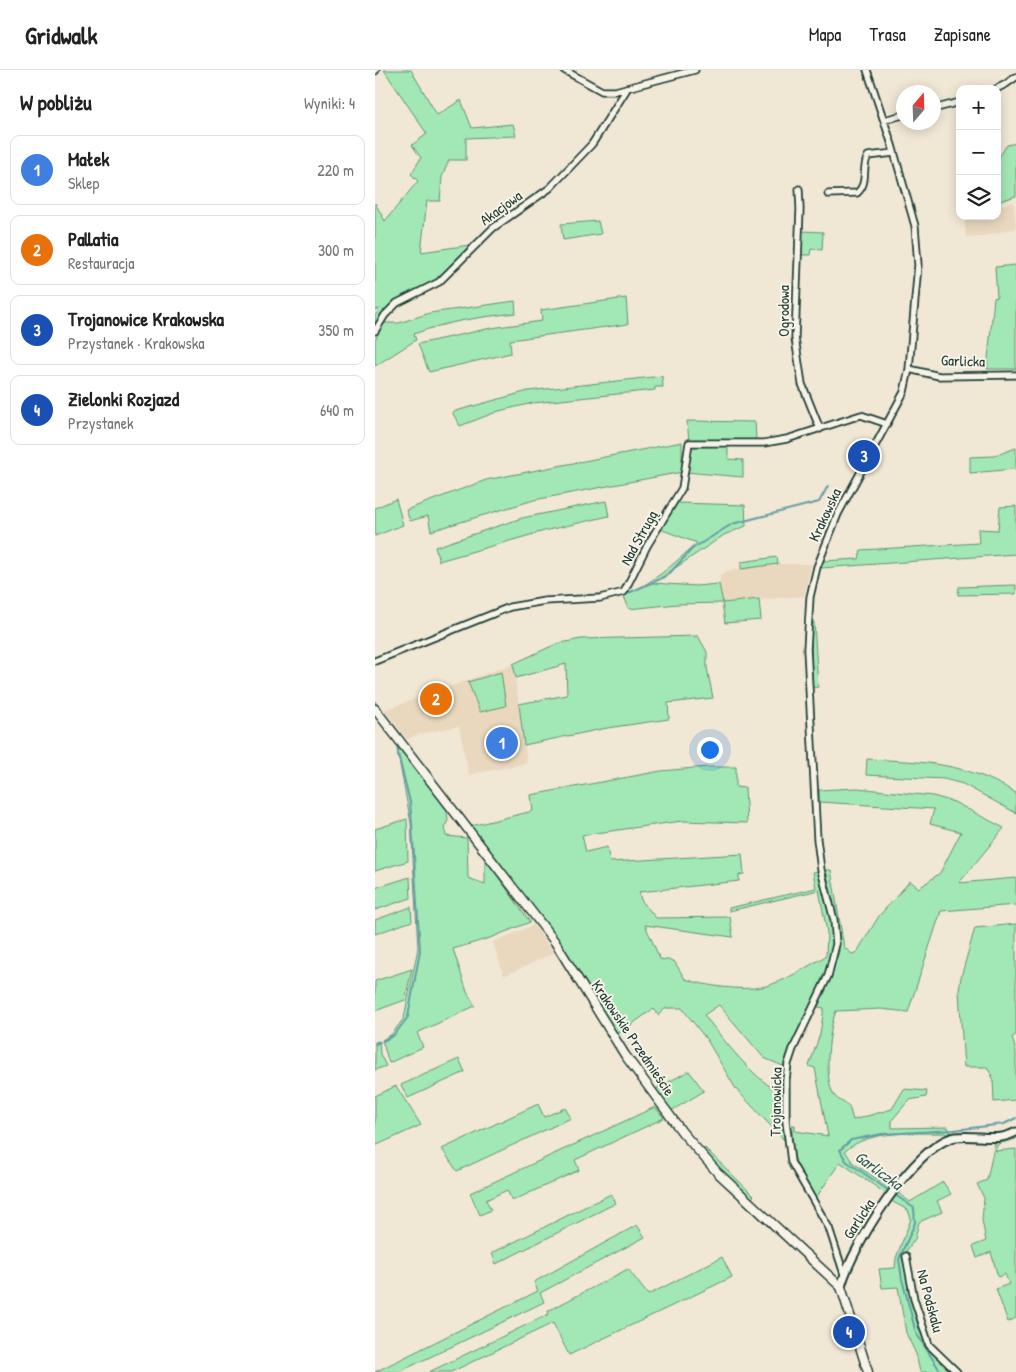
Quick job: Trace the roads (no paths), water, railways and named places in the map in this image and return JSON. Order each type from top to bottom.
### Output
[{"type":"main road","name":"Krakowskie Przedmieście","points":[[375,709],[555,942],[633,1068],[682,1132],[717,1172],[841,1287],[867,1372]]},
{"type":"street","points":[[564,70],[602,91],[627,89],[695,70]]},
{"type":"street","name":"Krakowska","points":[[821,870],[817,839],[807,666],[807,626],[810,597],[820,559],[838,514],[904,392],[909,369],[918,252],[915,226],[884,120],[867,70]]},
{"type":"street","points":[[1001,87],[1016,77]]},
{"type":"street","name":"Akacjowa","points":[[375,331],[385,315],[397,303],[439,282],[493,228],[550,188],[592,144],[627,89]]},
{"type":"street","points":[[941,107],[956,103]]},
{"type":"street","points":[[884,120],[896,117]]},
{"type":"street","points":[[828,194],[857,193],[863,186],[868,156],[894,153]]},
{"type":"street","name":"Ogrodowa","points":[[799,189],[800,208],[795,338],[802,384],[820,429]]},
{"type":"street","name":"Garlicka","points":[[909,369],[939,376],[1016,375]]},
{"type":"street","name":"Nad Strugą","points":[[375,660],[509,607],[545,601],[600,598],[624,592],[647,546],[682,488],[689,443],[764,443],[791,439],[861,415],[887,424]]},
{"type":"street","name":"Trojanowicka","points":[[821,870],[835,927],[834,958],[820,995],[793,1049],[788,1064],[786,1121],[791,1162],[829,1228],[844,1274]]},
{"type":"street","name":"Garlicka","points":[[841,1287],[844,1274],[868,1226],[919,1160],[932,1149],[955,1137],[991,1139],[1016,1132]]},
{"type":"street","name":"Na Podskalu","points":[[905,1256],[914,1299],[926,1339],[929,1345],[957,1372]]},
{"type":"waterway","points":[[626,594],[667,576],[692,549],[732,524],[819,502],[828,486]]},
{"type":"waterway","points":[[375,702],[400,734]]},
{"type":"waterway","points":[[383,1041],[394,1035],[408,1017],[420,951],[410,802],[398,747]]},
{"type":"waterway","points":[[375,1044],[380,1042]]},
{"type":"waterway","name":"Garliczka","points":[[941,1372],[916,1333],[902,1279],[899,1259],[915,1223],[914,1208],[846,1161],[840,1150],[851,1140],[882,1134],[954,1130],[1004,1124],[1016,1118]]},
{"type":"place","name":"Trojanowice Krakowska","points":[[864,456]]},
{"type":"place","name":"Pallatia","points":[[436,699]]},
{"type":"place","name":"Małek","points":[[502,743]]},
{"type":"place","name":"Zielonki Rozjazd","points":[[849,1332]]}]
